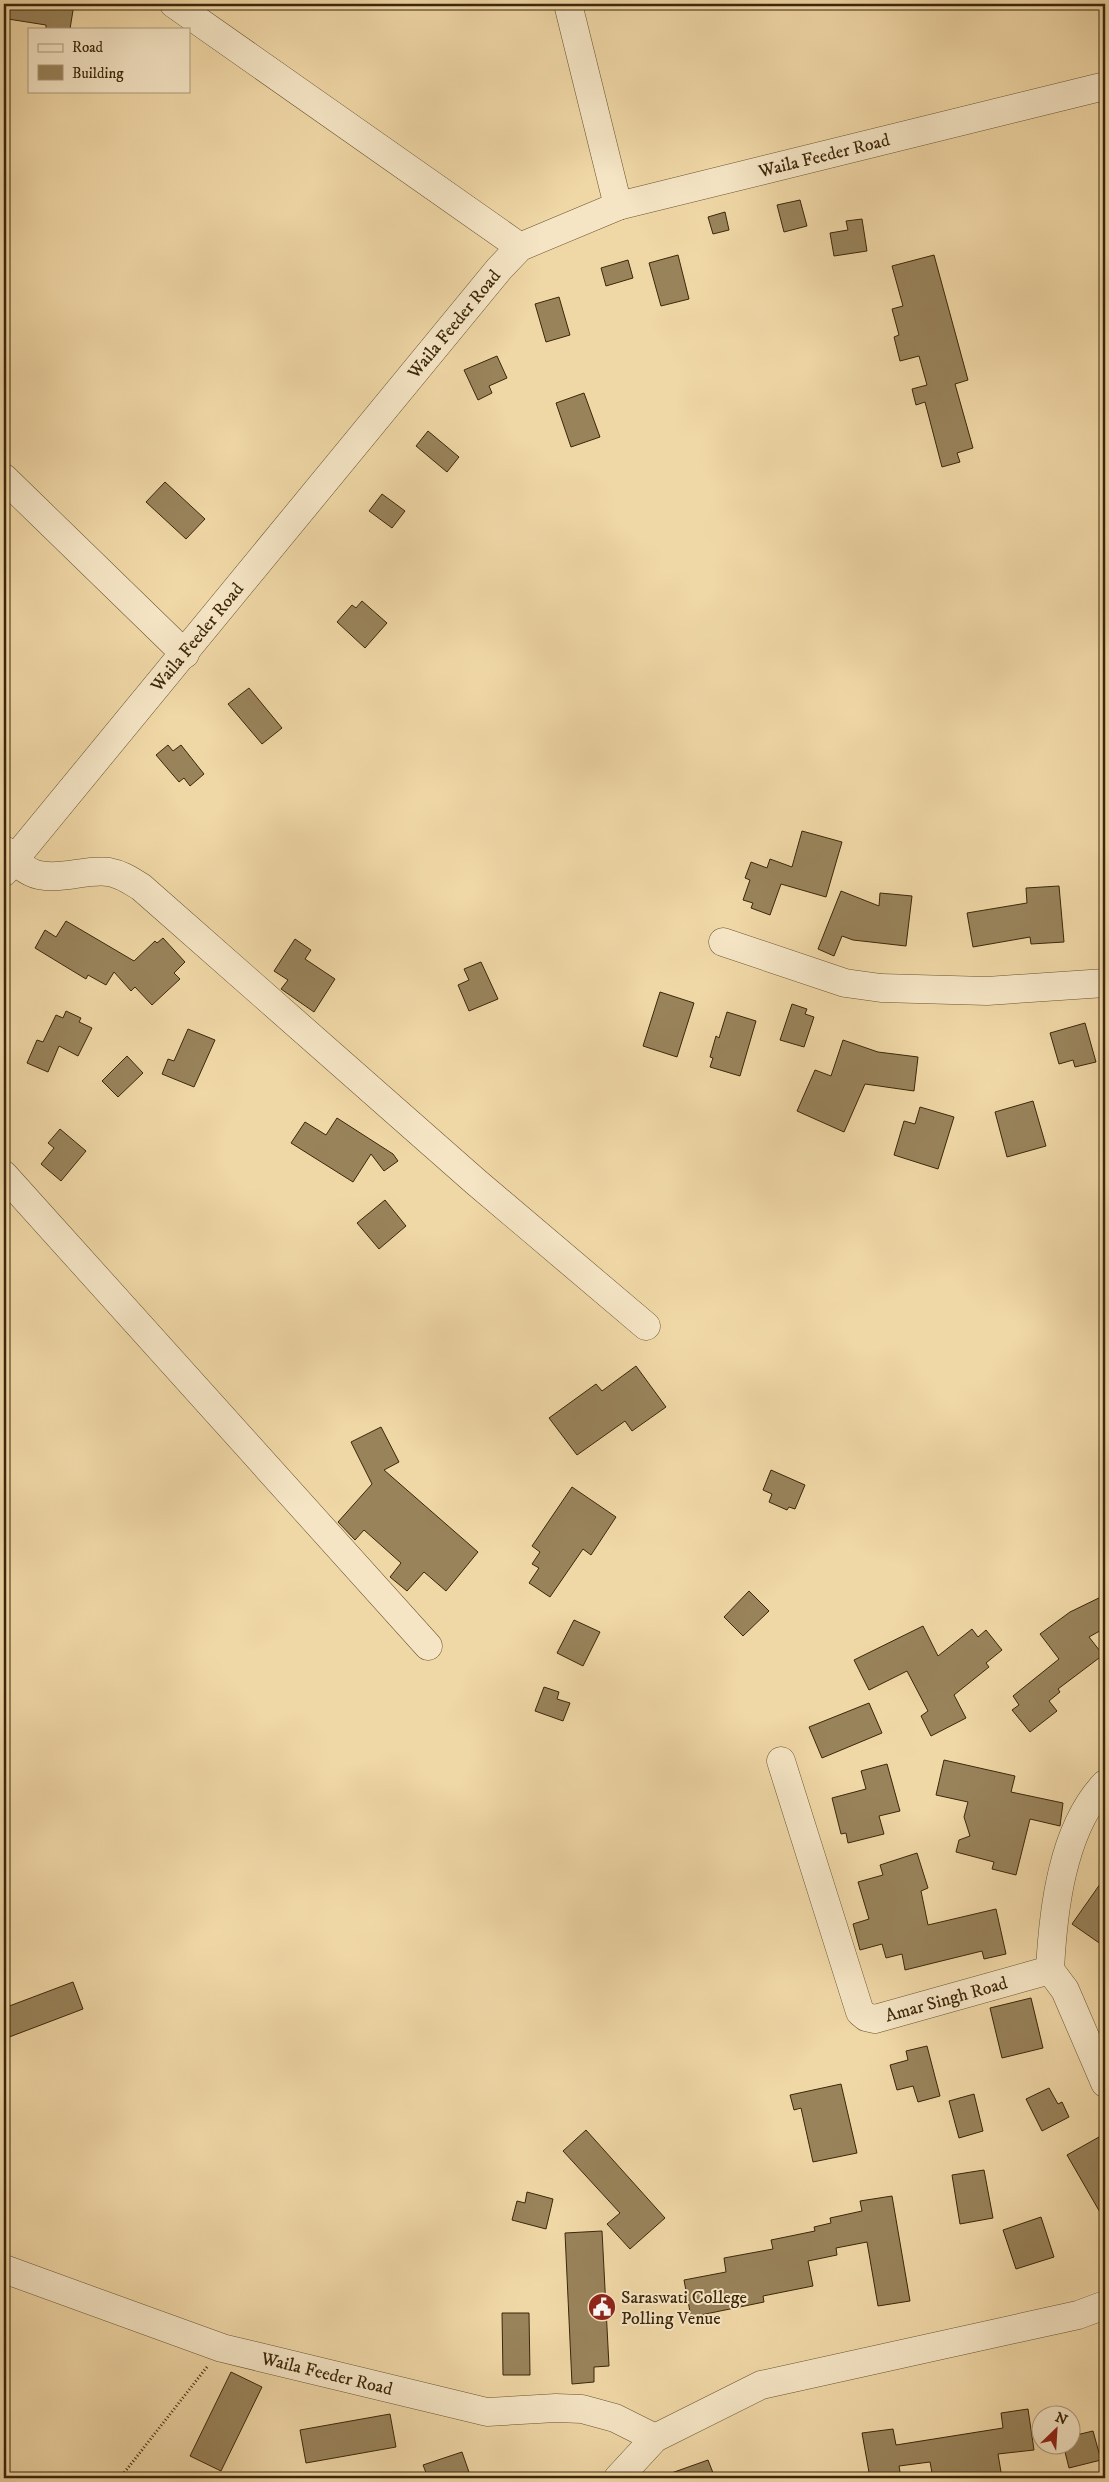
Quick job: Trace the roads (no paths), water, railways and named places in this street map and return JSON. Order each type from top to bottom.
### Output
[{"type":"street","points":[[174,4],[520,247]]},
{"type":"street","points":[[568,4],[618,206]]},
{"type":"street","name":"Waila Feeder Road","points":[[7,861],[185,654],[499,269],[520,247],[618,206],[1105,86]]},
{"type":"street","points":[[4,478],[185,654]]},
{"type":"street","points":[[7,861],[38,875],[64,876],[108,872],[141,887],[476,1182],[646,1326]]},
{"type":"street","points":[[724,942],[845,983],[881,988],[987,991],[1105,983]]},
{"type":"street","points":[[4,1175],[428,1646]]},
{"type":"street","name":"Amar Singh Road","points":[[781,1761],[856,2005],[866,2017],[875,2019],[1050,1970]]},
{"type":"street","points":[[1105,1784],[1092,1798],[1066,1862],[1052,1922],[1050,1970],[1065,1990],[1105,2082]]},
{"type":"street","name":"Waila Feeder Road","points":[[4,2269],[222,2348],[486,2412],[556,2408],[582,2409],[615,2418],[655,2438]]},
{"type":"street","points":[[618,2478],[655,2438],[761,2385],[1068,2317],[1105,2305]]},
{"type":"place","name":"Saraswati College Polling Venue","points":[[602,2307]]}]
